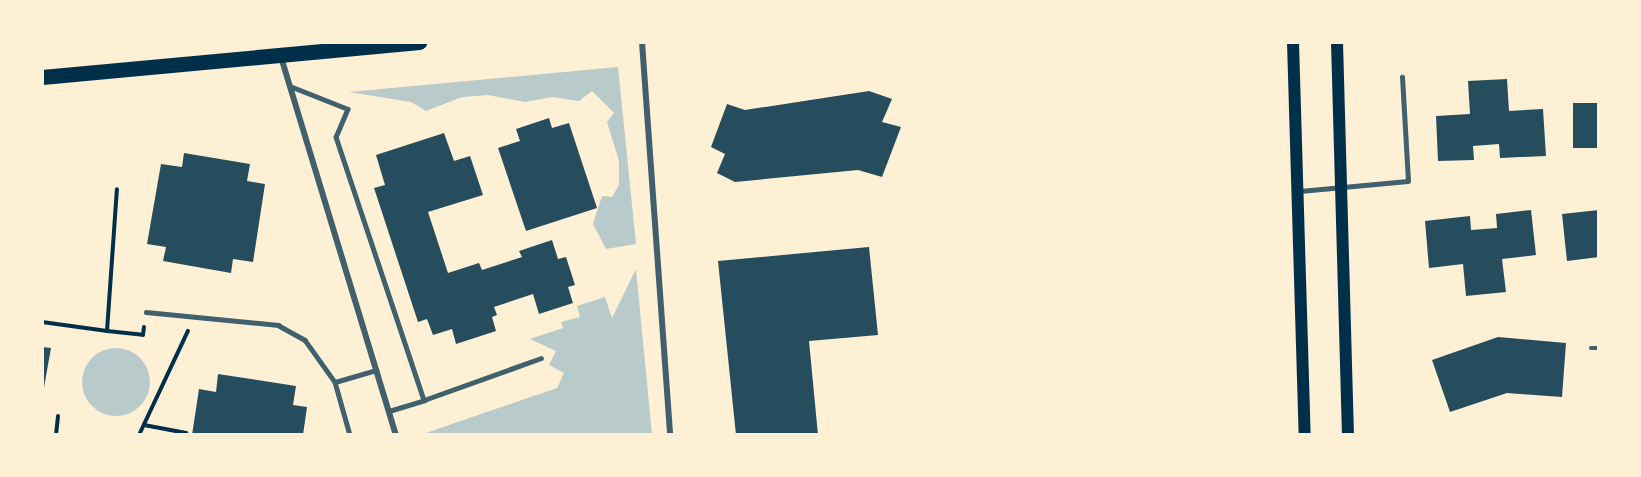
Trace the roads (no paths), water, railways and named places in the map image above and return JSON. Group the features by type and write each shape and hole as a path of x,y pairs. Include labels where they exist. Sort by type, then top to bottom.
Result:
{"main road":[{"path":"42,77 419,42"},
{"path":"1293,42 1305,435"},
{"path":"1337,42 1348,435"}],"street":[{"path":"642,42 670,435"},
{"path":"281,55 396,435"}],"lane":[{"path":"1297,192 1408,181 1402,77"},
{"path":"290,86 348,109 336,137 424,400"},
{"path":"146,312 278,325 305,340 335,382 350,435"},
{"path":"1591,348 1599,348"},
{"path":"388,411 541,358"},
{"path":"335,382 376,370"}]}
